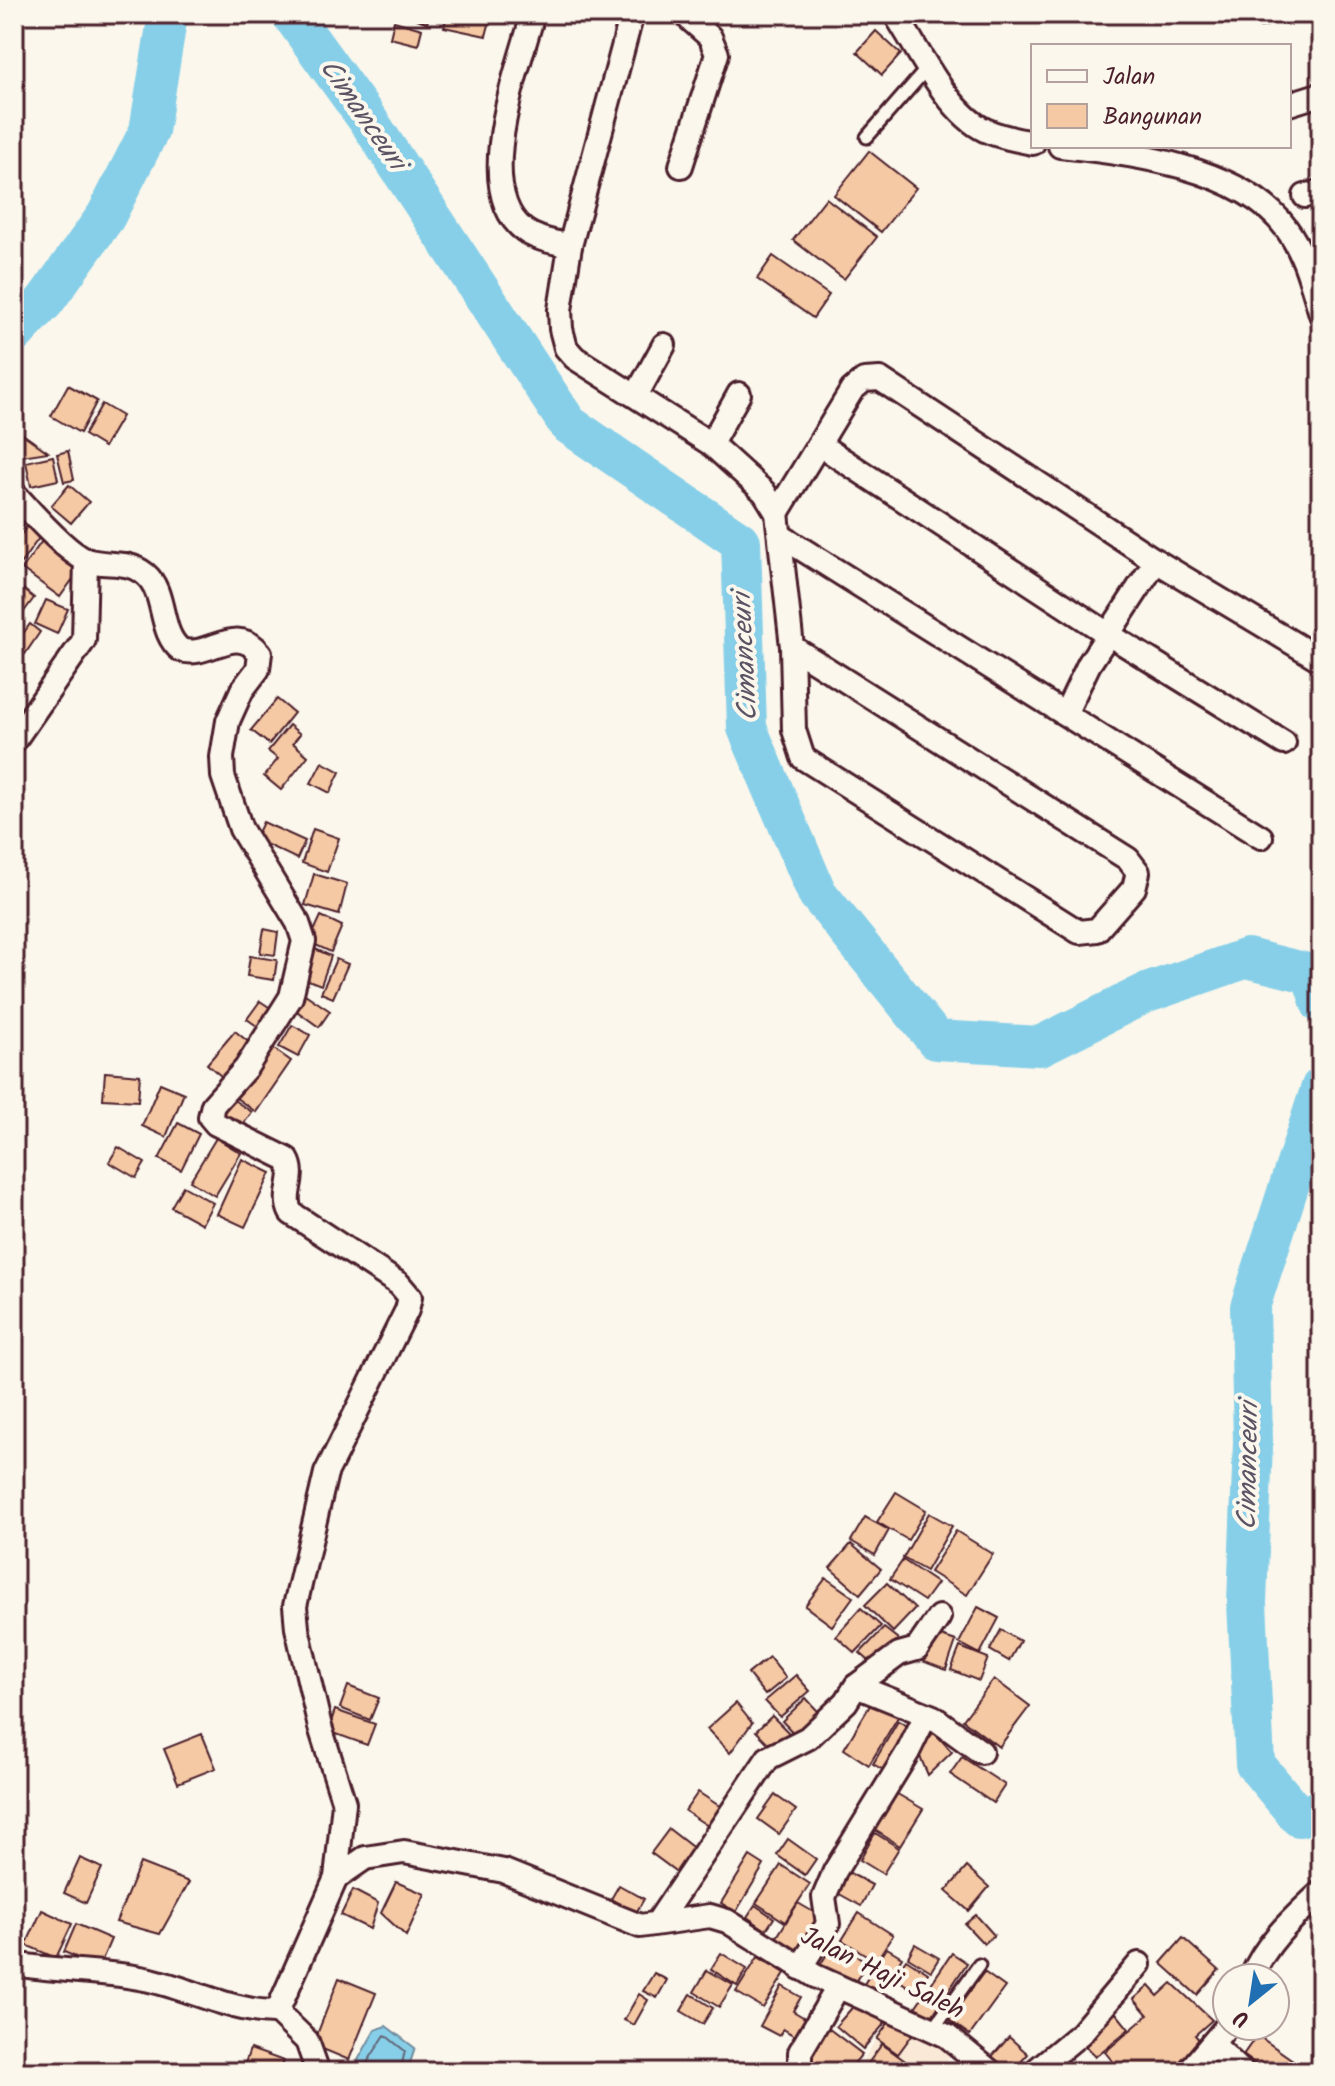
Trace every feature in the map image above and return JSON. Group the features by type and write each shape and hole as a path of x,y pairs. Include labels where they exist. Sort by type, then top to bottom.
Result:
{"street":[{"path":"533,14 497,154 503,188 516,222 534,236 570,246"},
{"path":"632,14 570,246 560,310 566,348 591,370 637,394 711,444 764,492 777,513 792,647 794,730 799,752 807,761 1079,932 1097,930 1134,888 1138,872 1128,859 792,647"},
{"path":"681,166 717,54 710,37 684,14"},
{"path":"895,14 948,98 982,129 1031,142"},
{"path":"1291,103 1321,94"},
{"path":"1074,148 1168,162 1232,185 1287,229 1306,266 1321,314"},
{"path":"637,394 664,345"},
{"path":"777,513 858,383 880,379 1156,561 1321,660"},
{"path":"711,444 739,394"},
{"path":"820,445 1108,634 1284,743"},
{"path":"14,493 86,560 121,563 148,577 173,642 181,650 198,650 229,639 249,643 260,653 258,669 242,690 228,721 222,757 223,776 241,829 298,923 304,941 291,997 246,1068 213,1105 210,1117 216,1124 287,1159 292,1169 286,1200 291,1213 399,1284 410,1297 407,1310 326,1473 295,1606 320,1727 344,1803 336,1878 277,2012"},
{"path":"781,536 1261,837"},
{"path":"14,741 84,640 86,560"},
{"path":"1066,712 1108,634 1156,561"},
{"path":"657,1923 768,1758 821,1727 856,1686 899,1654 917,1649 939,1617"},
{"path":"856,1686 926,1715 981,1752"},
{"path":"800,1968 828,1924 824,1897 835,1871 908,1752 926,1715"},
{"name":"Jalan Haji Saleh","path":"336,1878 365,1858 404,1852 504,1871 571,1896 628,1923 651,1926 710,1916 727,1921 800,1968 960,2044 991,2072"},
{"path":"1260,1962 1273,1939 1321,1892"},
{"path":"14,1964 112,1972 155,1981 244,2009 277,2012 307,2041 318,2072"},
{"path":"1034,2072 1081,2033 1139,1964"},
{"path":"800,2072 800,2052 838,1987"},
{"path":"1188,2072 1216,2042"},
{"path":"1214,2045 1242,2072"}],"lane":[{"path":"867,137 929,65"},
{"path":"933,2029 979,1965"}],"shaded area":[{"path":"891,2015 956,2050 935,2072 856,2072"}],"water":[{"path":"386,2026 415,2048 407,2072 356,2072 353,2069 375,2030"}],"building":[{"path":"405,14 430,14 427,23"},
{"path":"447,14 491,17 486,36 444,27"},
{"path":"394,21 422,29 418,45 390,38"},
{"path":"876,31 901,54 882,75 857,52"},
{"path":"869,151 916,188 881,232 834,195"},
{"path":"826,198 877,237 844,279 793,240"},
{"path":"773,256 829,295 813,318 757,279"},
{"path":"68,385 97,401 80,433 51,416"},
{"path":"102,404 122,416 104,447 84,435"},
{"path":"17,430 48,452 22,456 14,451"},
{"path":"68,451 74,480 64,482 57,454"},
{"path":"53,456 58,480 31,486 26,462"},
{"path":"69,485 89,502 71,523 51,506"},
{"path":"14,509 27,519 14,536"},
{"path":"28,525 41,535 21,563 14,558 14,544"},
{"path":"42,541 80,569 60,597 22,569"},
{"path":"18,585 34,598 17,621 14,590"},
{"path":"46,600 68,609 57,634 35,624"},
{"path":"30,624 40,632 25,654 14,646"},
{"path":"277,699 294,713 269,744 251,730"},
{"path":"289,725 300,734 293,743 308,756 281,790 264,776 278,759 268,751"},
{"path":"322,762 340,772 330,793 311,783"},
{"path":"263,822 305,841 297,859 255,839"},
{"path":"313,829 339,838 327,872 302,863"},
{"path":"314,874 347,884 339,915 305,905"},
{"path":"321,916 342,926 331,952 309,942"},
{"path":"264,929 278,932 275,955 260,953"},
{"path":"315,949 331,956 321,985 303,978"},
{"path":"250,956 277,960 274,980 247,976"},
{"path":"336,959 348,964 333,998 321,993"},
{"path":"305,994 330,1011 319,1027 294,1009"},
{"path":"260,1001 278,1013 264,1031 247,1019"},
{"path":"292,1025 310,1035 298,1057 279,1047"},
{"path":"235,1031 257,1049 229,1083 207,1064"},
{"path":"267,1044 291,1061 256,1112 232,1095"},
{"path":"105,1072 140,1075 138,1101 103,1099"},
{"path":"160,1083 184,1093 166,1137 142,1126"},
{"path":"232,1099 252,1112 239,1130 221,1117"},
{"path":"178,1123 199,1134 181,1170 159,1159"},
{"path":"216,1138 241,1153 215,1196 190,1181"},
{"path":"118,1147 145,1163 136,1178 109,1162"},
{"path":"242,1159 271,1173 245,1227 217,1214"},
{"path":"183,1186 213,1203 202,1224 171,1207"},
{"path":"896,1492 926,1510 908,1540 877,1522"},
{"path":"929,1513 952,1526 926,1571 903,1558"},
{"path":"865,1517 889,1530 875,1555 851,1541"},
{"path":"956,1531 993,1554 967,1595 930,1572"},
{"path":"851,1544 881,1569 860,1594 830,1568"},
{"path":"903,1560 937,1583 924,1601 890,1579"},
{"path":"826,1578 853,1597 832,1626 805,1606"},
{"path":"887,1583 915,1609 893,1632 865,1605"},
{"path":"978,1607 999,1618 980,1654 959,1643"},
{"path":"861,1608 881,1626 855,1653 836,1636"},
{"path":"884,1628 898,1639 875,1666 860,1653"},
{"path":"1001,1630 1020,1641 1009,1661 990,1650"},
{"path":"932,1633 956,1641 946,1670 922,1661"},
{"path":"960,1647 988,1658 979,1681 951,1670"},
{"path":"769,1657 786,1678 765,1695 748,1674"},
{"path":"796,1675 810,1691 780,1717 765,1701"},
{"path":"994,1679 1030,1706 999,1747 963,1720"},
{"path":"348,1686 379,1698 370,1720 340,1708"},
{"path":"806,1698 824,1718 800,1740 782,1721"},
{"path":"872,1702 898,1717 869,1765 844,1749"},
{"path":"736,1703 752,1723 730,1753 707,1729"},
{"path":"335,1710 375,1724 367,1745 328,1731"},
{"path":"772,1716 790,1734 774,1749 756,1731"},
{"path":"898,1721 912,1728 887,1772 873,1764"},
{"path":"934,1732 952,1752 928,1775 918,1752"},
{"path":"202,1734 216,1768 178,1783 164,1749"},
{"path":"962,1757 1005,1785 993,1803 950,1774"},
{"path":"698,1792 727,1811 714,1830 685,1811"},
{"path":"894,1792 923,1809 900,1846 873,1829"},
{"path":"775,1795 796,1810 779,1834 758,1819"},
{"path":"669,1829 696,1850 678,1873 651,1853"},
{"path":"875,1833 899,1848 883,1874 860,1860"},
{"path":"788,1839 816,1859 805,1875 777,1855"},
{"path":"750,1856 764,1865 736,1912 721,1903"},
{"path":"80,1858 102,1868 86,1903 64,1893"},
{"path":"140,1863 189,1882 160,1934 116,1922"},
{"path":"781,1865 810,1884 785,1922 756,1903"},
{"path":"967,1867 989,1887 969,1911 946,1891"},
{"path":"846,1871 872,1885 861,1906 834,1891"},
{"path":"396,1882 425,1894 406,1936 381,1913"},
{"path":"619,1885 644,1899 636,1913 611,1899"},
{"path":"353,1890 378,1903 370,1929 341,1915"},
{"path":"798,1903 822,1917 799,1955 775,1940"},
{"path":"755,1905 774,1918 766,1930 747,1917"},
{"path":"42,1910 72,1924 56,1958 26,1945"},
{"path":"859,1913 893,1935 876,1961 842,1940"},
{"path":"976,1915 994,1935 984,1944 965,1924"},
{"path":"76,1924 111,1939 99,1967 64,1952"},
{"path":"1183,1938 1211,1963 1211,1979 1197,1995 1161,1963"},
{"path":"835,1942 867,1962 851,1989 818,1968"},
{"path":"915,1944 939,1958 931,1971 908,1957"},
{"path":"887,1948 902,1957 879,1993 864,1984"},
{"path":"721,1953 747,1969 737,1986 711,1969"},
{"path":"952,1953 967,1963 930,2019 914,2009"},
{"path":"758,1957 785,1973 763,2008 736,1992"},
{"path":"906,1959 928,1973 916,1992 894,1977"},
{"path":"707,1970 733,1985 719,2007 694,1992"},
{"path":"984,1972 1005,1987 970,2035 949,2020"},
{"path":"654,1973 667,1980 657,1998 643,1991"},
{"path":"339,1978 376,1993 349,2060 313,2045"},
{"path":"1172,1983 1211,2019 1195,2035 1207,2049 1180,2072 1121,2072 1105,2052 1148,2015 1134,1999 1149,1986 1158,1996"},
{"path":"782,1986 801,1997 793,2011 813,2023 803,2041 783,2029 779,2036 760,2026"},
{"path":"639,1994 648,2000 634,2025 624,2020"},
{"path":"691,1994 713,2008 703,2024 681,2011"},
{"path":"858,2001 885,2023 863,2049 836,2026"},
{"path":"1116,2013 1129,2029 1095,2057 1082,2042"},
{"path":"891,2019 912,2035 898,2054 877,2039"},
{"path":"828,2028 862,2054 847,2072 818,2072 802,2060"},
{"path":"1009,2037 1028,2054 1012,2072 1000,2072 988,2061"},
{"path":"1252,2042 1267,2042 1297,2063 1291,2072 1267,2072 1243,2055"},
{"path":"882,2044 908,2063 901,2072 862,2072"},
{"path":"250,2049 284,2061 280,2072 242,2072"}],"waterway":[{"name":"Cimanceuri","path":"14,334 45,301 106,216 149,131 168,14"},
{"name":"Cimanceuri","path":"291,14 370,123 568,424 741,542 747,728 817,893 936,1040 1040,1046 1144,994 1247,958 1311,974 1321,1004"},
{"name":"Cimanceuri","path":"1321,1087 1250,1307 1253,1442 1247,1603 1255,1764 1299,1817 1321,1809"}]}
